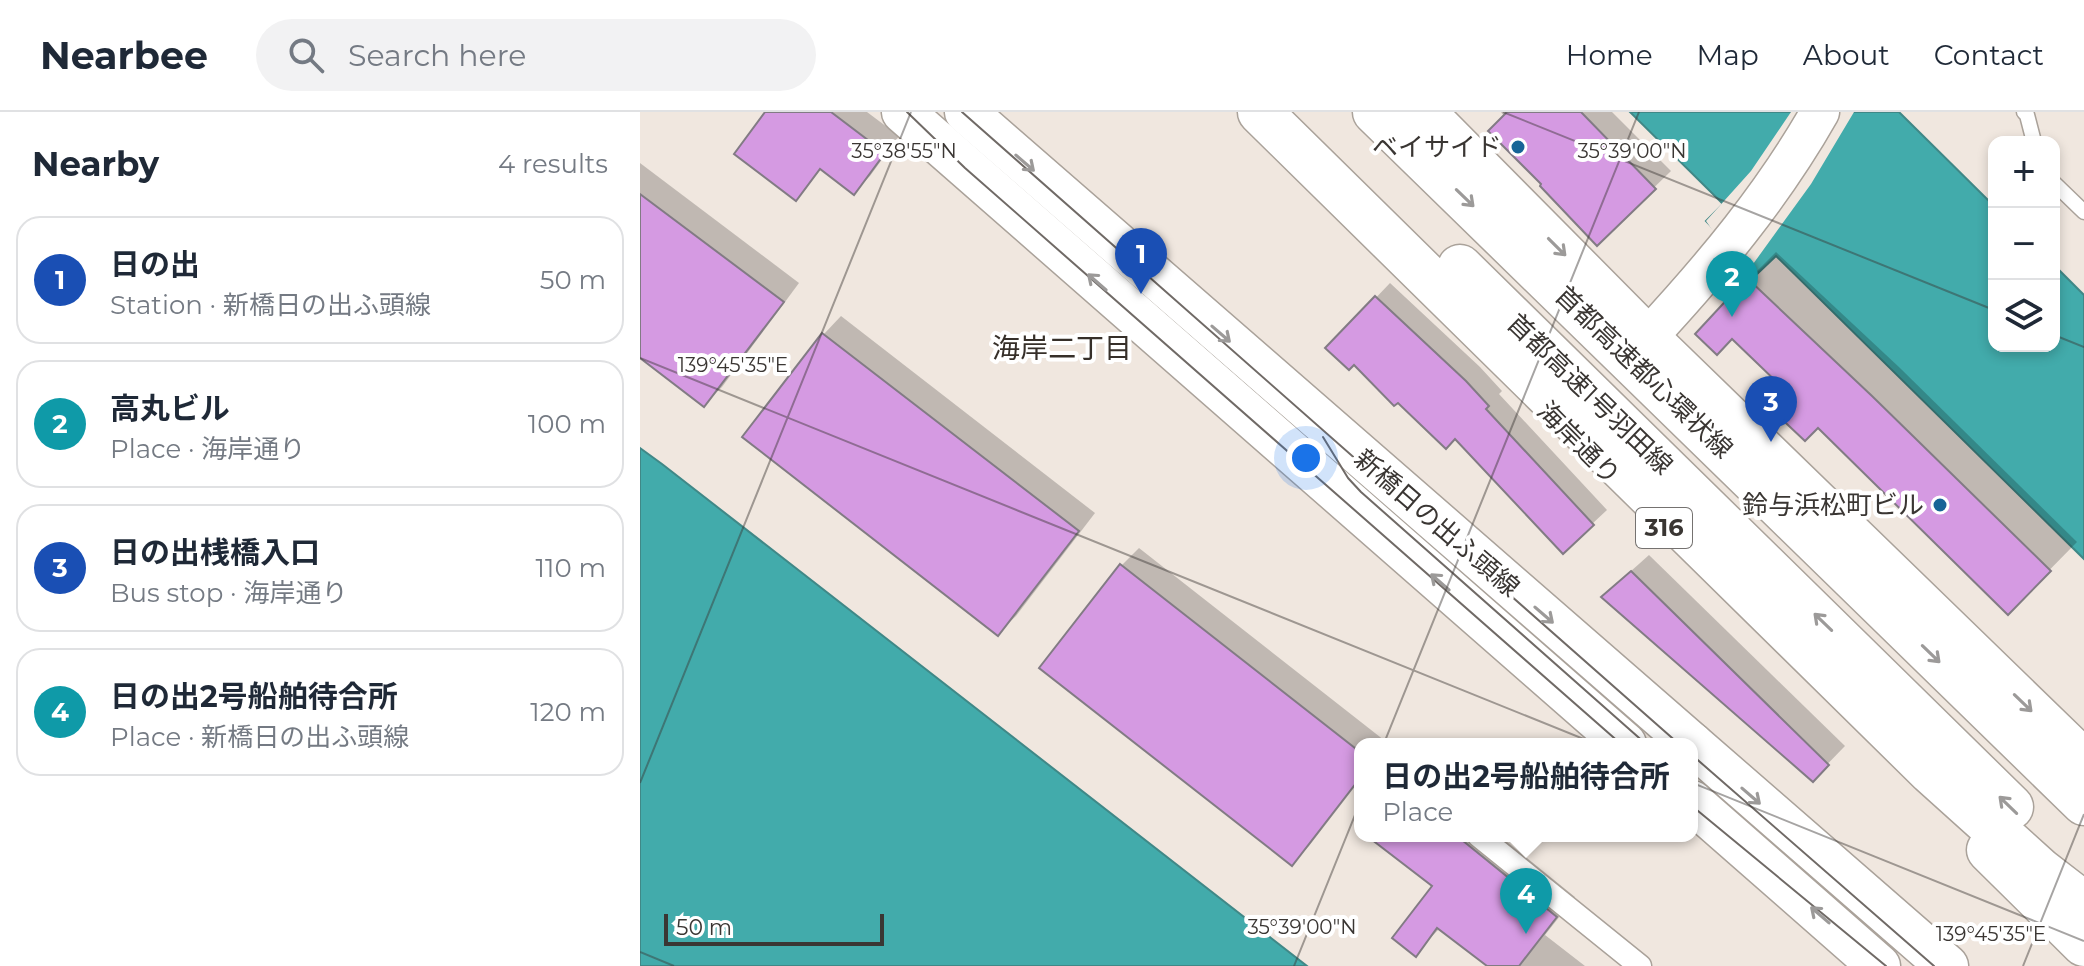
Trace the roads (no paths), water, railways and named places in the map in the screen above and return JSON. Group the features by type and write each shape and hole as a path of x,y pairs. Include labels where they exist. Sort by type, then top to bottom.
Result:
{"main road":[{"name":"新橋日の出ふ頭線","path":"903,112 1618,738"},
{"name":"新橋日の出ふ頭線","path":"966,112 1685,738"},
{"name":"海岸通り","path":"1245,112 2084,944"},
{"path":"1260,112 1519,367"},
{"path":"1290,112 1519,367"},
{"name":"首都高速1号羽田線","path":"1300,112 2084,879"},
{"path":"1397,120 1647,338 2084,762"},
{"name":"首都高速都心環状線","path":"1397,120 2084,803"},
{"name":"首都高速1号羽田線","path":"1519,367 1931,772 2041,871 2084,904"},
{"name":"新橋日の出ふ頭線","path":"1698,749 1947,966"},
{"path":"1698,807 1879,966"}],"street":[{"path":"1647,338 1725,248 1783,173 1820,112"},
{"path":"1486,842 1640,966"}],"lane":[{"path":"2024,112 2032,136"},
{"path":"2060,189 2084,212"}],"water":[{"path":"1630,112 1899,112 1988,200 1988,352 2060,352 2060,271 2084,295 2084,559 1776,256 1757,274 1706,221 1723,204"},
{"path":"640,448 662,464 1307,966 640,966"}],"tram line":[{"path":"907,112 965,168 1614,738"},
{"path":"962,112 1672,738"},
{"path":"1323,437 1348,478 1361,492 1639,738"},
{"path":"1698,760 1934,966"},
{"path":"1698,811 1886,966"}],"place":[{"name":"ベイサイド","path":"1518,147"},
{"name":"日の出","path":"1141,294"},
{"name":"高丸ビル","path":"1732,317"},
{"name":"日の出桟橋入口","path":"1771,442"},
{"name":"鈴与浜松町ビル","path":"1940,505"},
{"name":"日の出2号船舶待合所","path":"1526,934"}],"district":[{"name":"海岸二丁目","path":"1062,348"}]}
